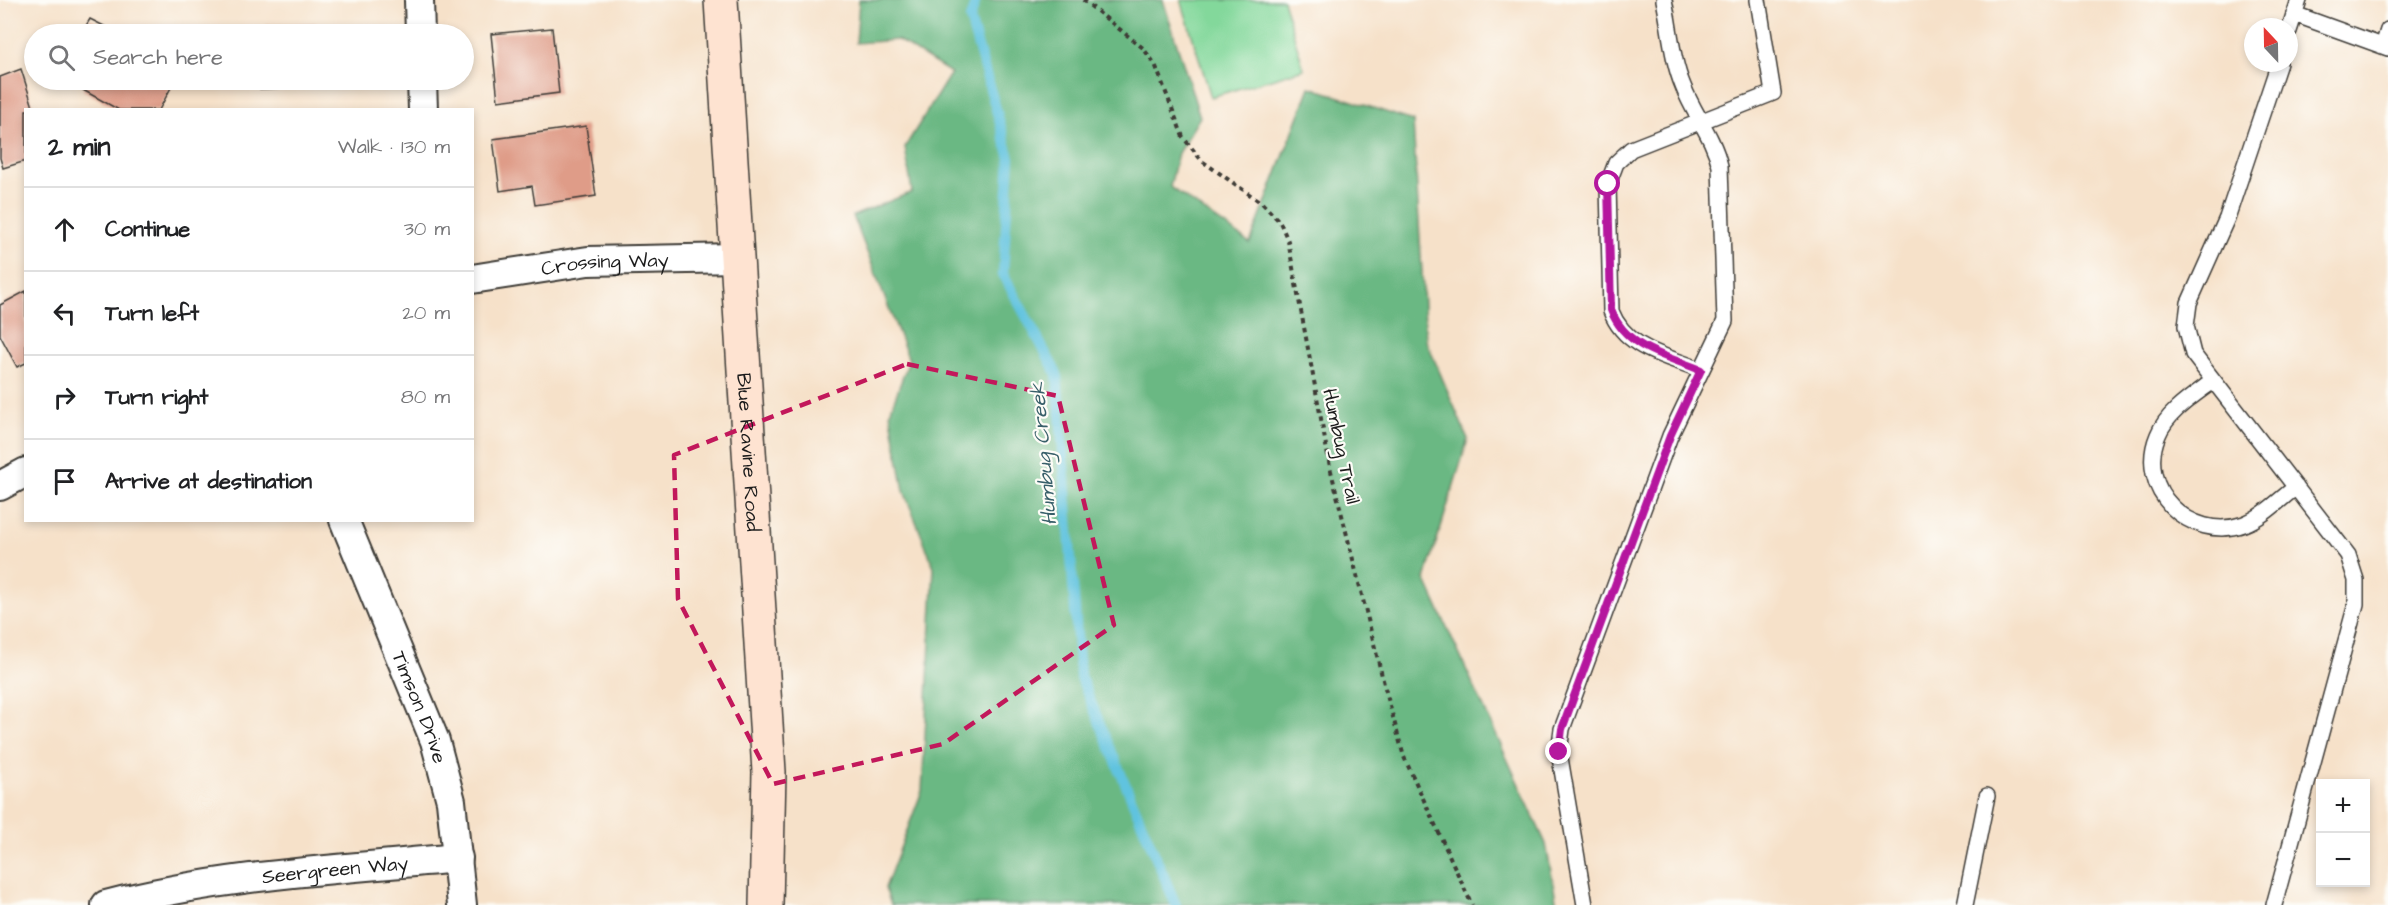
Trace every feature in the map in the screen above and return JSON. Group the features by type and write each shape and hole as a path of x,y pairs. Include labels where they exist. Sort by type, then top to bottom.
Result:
{"main road":[{"name":"Blue Ravine Road","path":"722,0 769,772 766,905"}],"street":[{"path":"419,0 420,24"},
{"path":"422,90 423,108"},
{"name":"Crossing Way","path":"474,279 588,261 737,258"},
{"path":"0,486 24,473"},
{"name":"Timson Drive","path":"345,522 428,721 451,801 462,905"},
{"name":"Seergreen Way","path":"106,905 150,893 211,883 458,858"}],"lane":[{"path":"1585,905 1559,752 1562,729 1670,436 1725,321 1720,166 1715,145 1682,84 1664,0"},
{"path":"1701,370 1631,340 1616,324 1611,310 1608,184 1616,164 1631,149 1773,93 1758,0"},
{"path":"2297,7 2385,47 2388,30"},
{"path":"2274,905 2356,604 2356,580 2348,555 2193,354 2186,326 2189,303 2227,218 2276,72"},
{"path":"2213,381 2171,415 2158,435 2152,458 2154,479 2164,498 2180,515 2199,525 2221,528 2243,525 2256,518 2296,487"},
{"path":"1965,905 1987,796"}],"path":[{"name":"Humbug Trail","path":"1083,0 1128,34 1155,64 1183,137 1202,161 1262,203 1280,222 1288,241 1330,467 1404,757 1472,905"}],"highlighted area":[{"path":"907,364 1058,396 1114,625 943,744 773,784 678,599 674,455"}],"green space":[{"path":"859,0 1163,0 1200,117 1178,153 1170,187 1250,243 1310,87 1413,121 1426,340 1468,439 1425,579 1546,844 1557,905 891,905 885,888 922,791 934,567 904,491 890,412 909,360 853,216 912,192 905,147 951,73 898,40 856,43"},
{"path":"1181,0 1283,0 1304,69 1211,97"}],"building":[{"path":"90,19 100,24 87,24"},
{"path":"552,28 559,93 498,101 491,34"},
{"path":"21,69 24,90 28,90 33,108 24,108 24,162 3,168 0,158 0,77"},
{"path":"83,90 170,90 160,108 115,108"},
{"path":"586,126 596,196 535,205 532,186 500,191 493,139"},
{"path":"24,292 24,364 17,367 0,335 0,305"}],"waterway":[{"name":"Humbug Creek","path":"976,0 970,19 1010,158 1003,274 1057,374 1080,676 1176,905"}],"route":[{"path":"1559,752 1562,729 1670,436 1701,370 1631,340 1616,324 1611,310 1608,184"}]}
